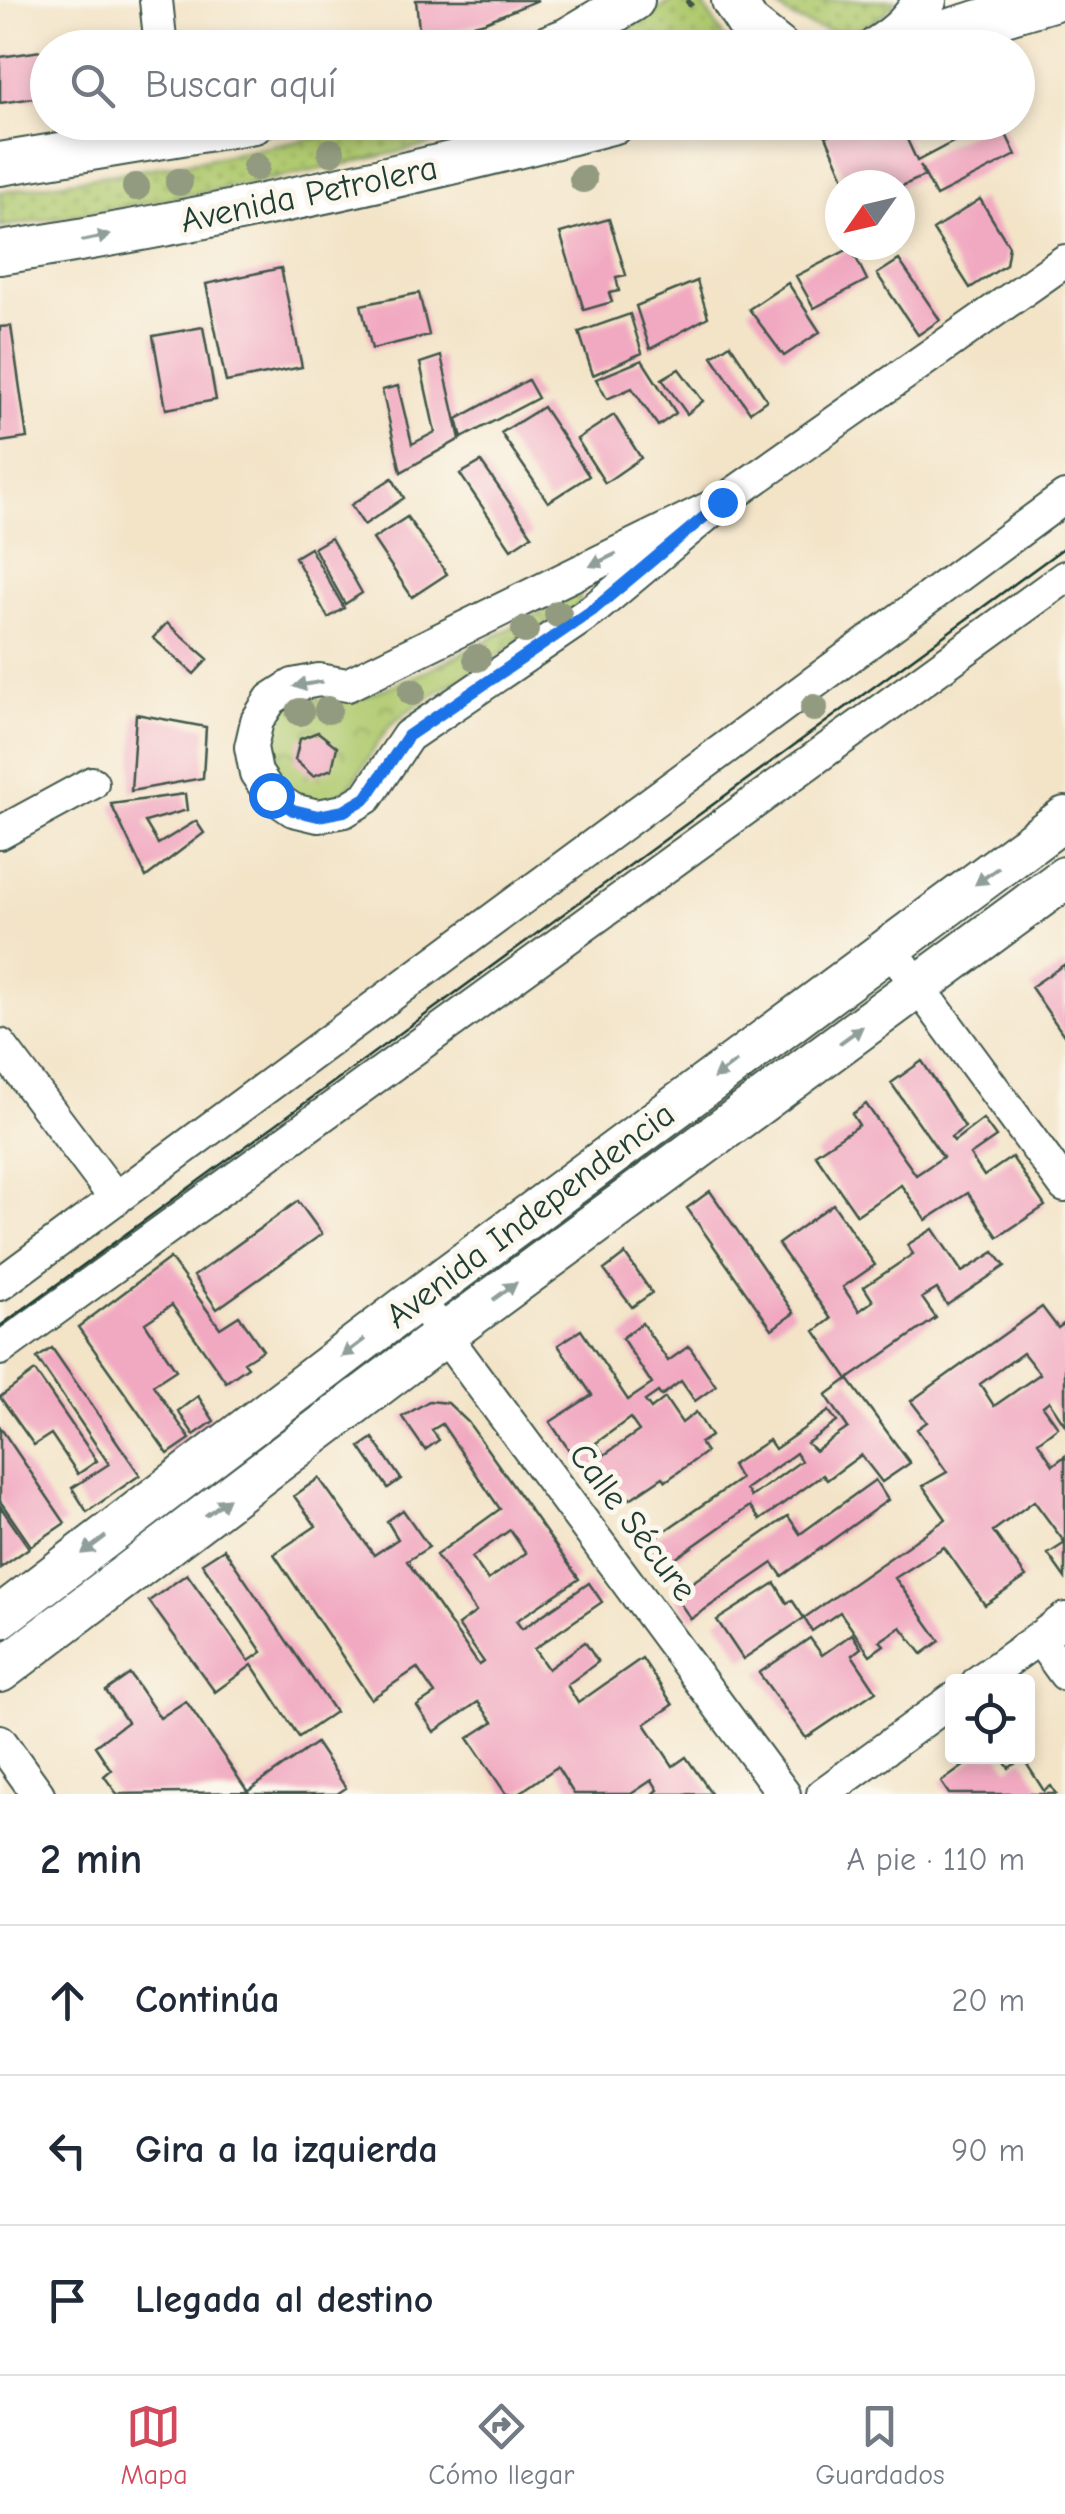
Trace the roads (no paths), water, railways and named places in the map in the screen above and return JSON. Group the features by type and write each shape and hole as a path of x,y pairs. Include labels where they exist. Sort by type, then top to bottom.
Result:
{"main road":[{"path":"583,30 633,0"},
{"path":"734,0 756,30"},
{"path":"903,30 925,0"},
{"path":"950,30 1052,0"},
{"path":"0,164 119,140"},
{"name":"Avenida Petrolera","path":"0,253 90,239 431,169 545,140"},
{"name":"Avenida Independencia","path":"0,1617 417,1299 1065,818"},
{"name":"Avenida Independencia","path":"0,1671 444,1336 1065,878"}],"street":[{"path":"156,0 158,30"},
{"path":"722,502 348,684 319,680 293,685 271,699 256,721 252,747 256,773 271,795 293,810 318,816 344,811 366,798 408,736 593,610 722,502 1065,261"},
{"path":"0,1284 1065,497"},
{"path":"0,1349 1065,577"},
{"path":"0,833 92,784"},
{"path":"890,948 1065,1186"},
{"path":"0,1045 116,1199"},
{"name":"Calle Sécure","path":"417,1299 784,1794"},
{"path":"989,1674 1052,1628 1065,1674"},
{"path":"823,1794 945,1705"},
{"path":"0,1742 38,1794"}],"tram line":[{"path":"0,1326 1065,547"}]}
